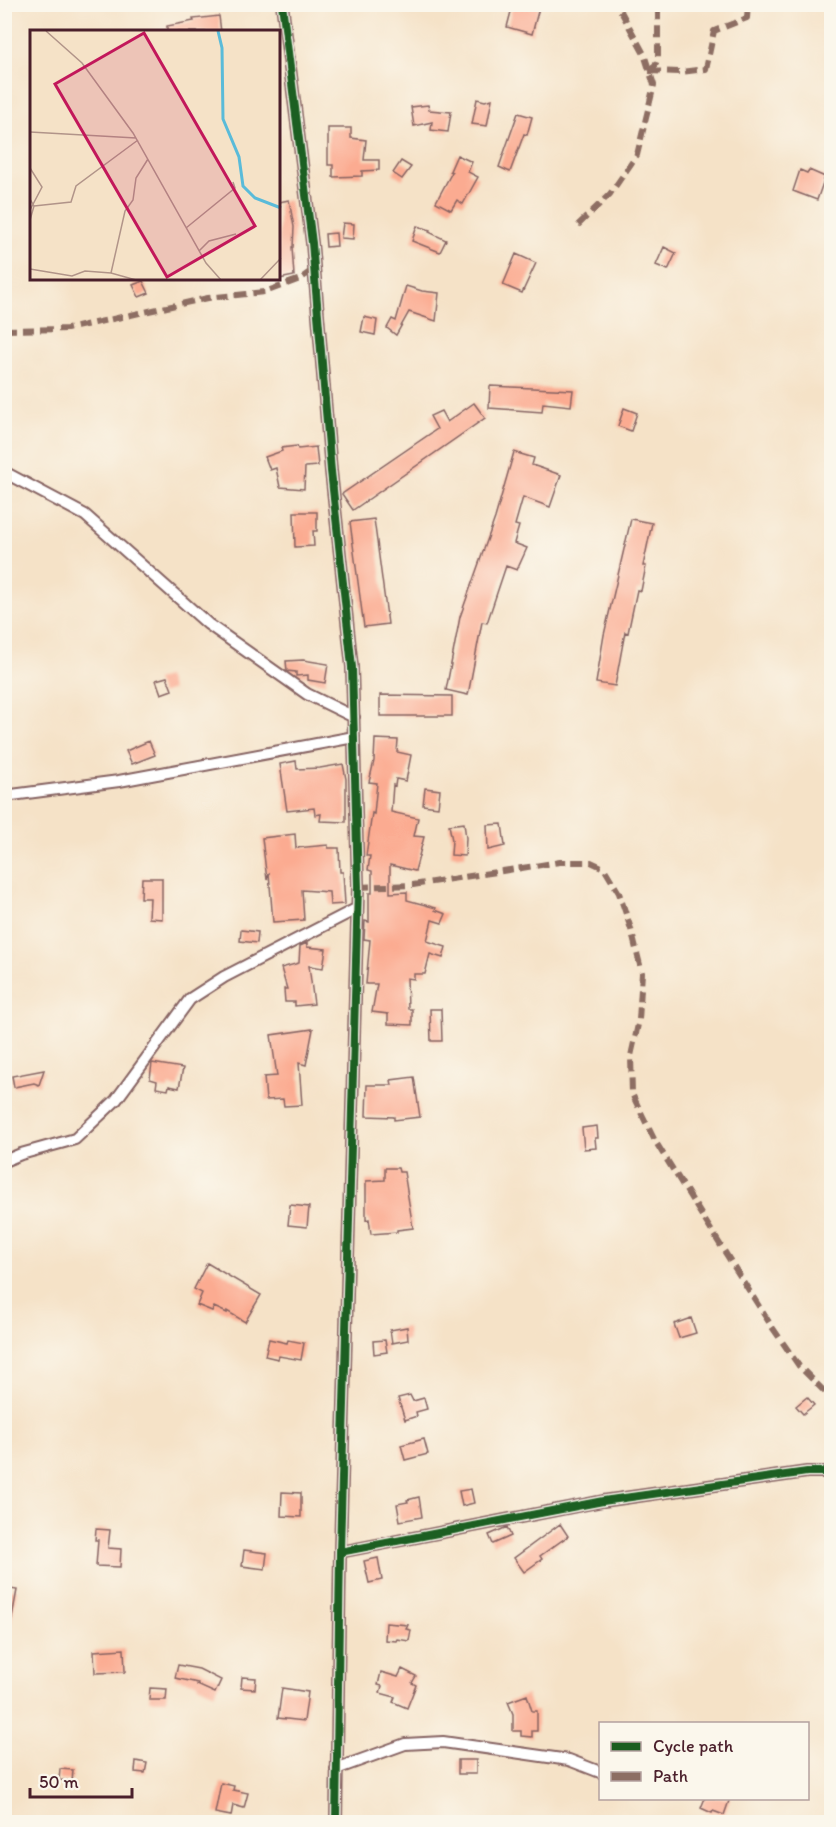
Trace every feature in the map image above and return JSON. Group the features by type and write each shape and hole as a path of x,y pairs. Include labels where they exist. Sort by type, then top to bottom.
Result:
{"street":[{"path":"282,4 312,243 331,471 352,668 354,717 358,887 340,1552 336,1822"},
{"path":"4,472 85,515 207,624 307,694 354,717"},
{"path":"4,796 119,781 354,737"},
{"path":"4,1161 75,1139 116,1100 190,999 224,977 356,909"},
{"path":"340,1552 603,1501 807,1472 831,1472"},
{"path":"336,1769 405,1744 443,1742 569,1760 599,1772"}],"building":[{"path":"513,4 540,4 532,34 507,27"},
{"path":"219,16 221,30 167,30 167,26 194,21 193,19"},
{"path":"477,99 485,101 492,99 487,126 472,124"},
{"path":"428,105 429,110 451,112 448,132 431,130 432,122 414,126 411,107"},
{"path":"518,113 532,117 527,135 524,134 510,172 499,167"},
{"path":"328,128 351,128 351,138 366,140 364,160 379,160 379,170 362,171 362,176 333,177 333,165 328,165"},
{"path":"457,155 472,162 468,172 478,177 463,204 457,200 451,210 436,202 452,172 450,171"},
{"path":"401,161 411,167 402,179 393,173"},
{"path":"800,170 807,173 809,170 825,177 817,200 793,191"},
{"path":"289,200 294,227 292,247 294,276 280,279 280,202"},
{"path":"343,223 354,224 353,239 341,238"},
{"path":"417,226 430,230 429,232 446,240 440,252 412,241"},
{"path":"336,233 337,246 326,247 325,234"},
{"path":"664,247 676,253 668,270 656,265"},
{"path":"516,254 536,263 522,293 503,285"},
{"path":"143,281 149,293 139,297 133,285"},
{"path":"406,286 439,293 436,321 409,312 396,335 387,328 392,319 396,321"},
{"path":"364,317 377,320 375,335 361,332"},
{"path":"490,386 573,390 571,406 543,403 542,412 489,408"},
{"path":"474,403 485,418 353,510 342,494 437,429 430,416 441,411 447,422"},
{"path":"624,408 637,413 631,431 618,426"},
{"path":"297,446 298,449 316,447 318,466 305,467 304,489 280,487 276,468 270,470 265,457 282,451 281,448"},
{"path":"514,452 534,458 532,465 561,475 550,507 523,497 515,525 519,526 514,543 527,548 517,570 506,566 487,623 482,622 468,695 446,690 460,617 495,518"},
{"path":"294,512 317,512 317,531 313,531 314,546 295,547"},
{"path":"374,519 388,624 364,627 350,522"},
{"path":"631,519 652,523 643,566 646,566 641,591 637,590 628,633 625,632 615,686 596,683 604,635"},
{"path":"303,660 328,664 325,683 308,680 308,675 296,676 296,672 287,671 286,661"},
{"path":"167,677 172,690 161,694 156,680"},
{"path":"380,695 452,696 452,716 380,716"},
{"path":"375,739 398,740 397,752 411,755 406,781 396,779 395,786 393,785 391,812 418,818 414,836 424,837 415,871 390,865 390,893 407,892 407,900 436,908 435,910 446,914 442,923 432,920 427,941 446,947 443,958 430,954 425,974 414,974 414,979 407,978 408,1009 412,1009 412,1025 388,1024 388,1014 372,1012 377,984 366,984 370,940 364,939 365,921 369,922 372,871 368,870 370,856 366,856 377,783 369,782 374,761"},
{"path":"149,741 155,755 132,764 126,751"},
{"path":"296,761 297,769 343,764 346,779 346,822 320,821 321,814 315,815 314,808 287,811 280,764"},
{"path":"425,788 440,790 438,807 423,805"},
{"path":"464,823 465,856 451,855 452,840 449,825"},
{"path":"502,824 505,846 488,850 487,825"},
{"path":"295,834 296,848 328,845 328,848 339,848 345,904 330,905 329,892 302,890 304,920 273,922 269,873 267,880 262,838"},
{"path":"142,878 162,878 162,919 149,918 150,898 141,898"},
{"path":"241,930 258,932 257,943 240,941"},
{"path":"307,943 307,947 326,949 323,968 309,966 314,1004 295,1006 295,1002 285,1002 284,989 287,989 281,968 299,963 300,946"},
{"path":"430,1009 441,1009 442,1041 431,1041"},
{"path":"313,1029 306,1065 299,1063 302,1105 284,1106 283,1099 266,1100 264,1077 277,1076 271,1035"},
{"path":"152,1063 183,1068 179,1088 169,1086 168,1090 156,1088 157,1081 150,1079"},
{"path":"44,1070 39,1085 34,1083 14,1087 12,1076"},
{"path":"414,1077 420,1117 394,1120 394,1117 366,1116 367,1085 392,1085 391,1080"},
{"path":"597,1126 596,1148 584,1149 582,1128"},
{"path":"385,1168 398,1168 399,1172 404,1172 413,1228 371,1234 369,1219 366,1220 366,1181 385,1180"},
{"path":"290,1205 309,1207 307,1227 288,1225"},
{"path":"207,1263 261,1295 245,1322 227,1311 227,1313 214,1307 212,1311 197,1305 202,1293 194,1289"},
{"path":"691,1318 696,1333 679,1338 674,1324"},
{"path":"407,1327 408,1340 392,1343 390,1330"},
{"path":"269,1339 287,1343 288,1340 304,1343 301,1360 265,1356"},
{"path":"385,1340 387,1352 374,1354 373,1341"},
{"path":"410,1395 413,1401 424,1398 427,1409 416,1412 417,1416 405,1420 398,1398"},
{"path":"807,1397 814,1405 803,1414 796,1406"},
{"path":"424,1439 428,1454 405,1460 401,1445"},
{"path":"471,1489 474,1503 462,1506 459,1491"},
{"path":"282,1492 301,1493 301,1517 281,1516"},
{"path":"419,1497 422,1517 400,1521 397,1504"},
{"path":"560,1524 568,1536 540,1556 542,1559 524,1572 514,1558"},
{"path":"507,1527 511,1536 493,1544 489,1535"},
{"path":"96,1529 110,1530 108,1548 121,1549 120,1567 96,1566 98,1540 95,1540"},
{"path":"244,1550 267,1553 265,1569 242,1566"},
{"path":"378,1558 382,1580 369,1583 364,1561"},
{"path":"4,1588 17,1590 10,1628 4,1628"},
{"path":"386,1623 408,1625 406,1629 411,1630 409,1641 385,1640"},
{"path":"124,1649 125,1672 95,1673 94,1651"},
{"path":"178,1665 199,1669 221,1680 215,1693 197,1685 198,1683 175,1678"},
{"path":"402,1669 416,1676 412,1683 416,1685 407,1708 393,1702 395,1697 380,1693 382,1686 378,1685 381,1672 398,1677"},
{"path":"242,1677 256,1678 255,1689 241,1688"},
{"path":"150,1688 167,1689 166,1700 149,1700"},
{"path":"282,1688 308,1692 304,1721 278,1718"},
{"path":"527,1695 532,1711 537,1711 537,1731 532,1731 532,1737 521,1736 521,1731 513,1731 513,1714 508,1702"},
{"path":"458,1760 476,1760 476,1774 458,1774"},
{"path":"136,1761 147,1763 145,1773 135,1772"},
{"path":"60,1769 73,1770 72,1781 59,1780"},
{"path":"221,1783 234,1786 233,1790 248,1793 244,1808 233,1805 231,1816 215,1813"},
{"path":"704,1800 729,1800 724,1815 701,1808"}],"marked path":[{"path":"578,225 610,194 637,155 654,85 644,54 617,4"},
{"path":"649,71 655,66 658,57 658,4"},
{"path":"649,71 680,72 706,69 714,31 747,18 748,4"},
{"path":"4,330 67,329 208,298 265,292 300,279 314,269"},
{"path":"358,887 413,885 560,862 591,862 604,868 619,893 642,973 639,1020 631,1056 632,1094 655,1141 772,1327 799,1366 832,1399"}],"cycle path":[{"path":"282,4 312,243 331,471 352,667 358,887 340,1552 336,1822"},
{"path":"340,1552 603,1501 807,1472 832,1472"}]}
